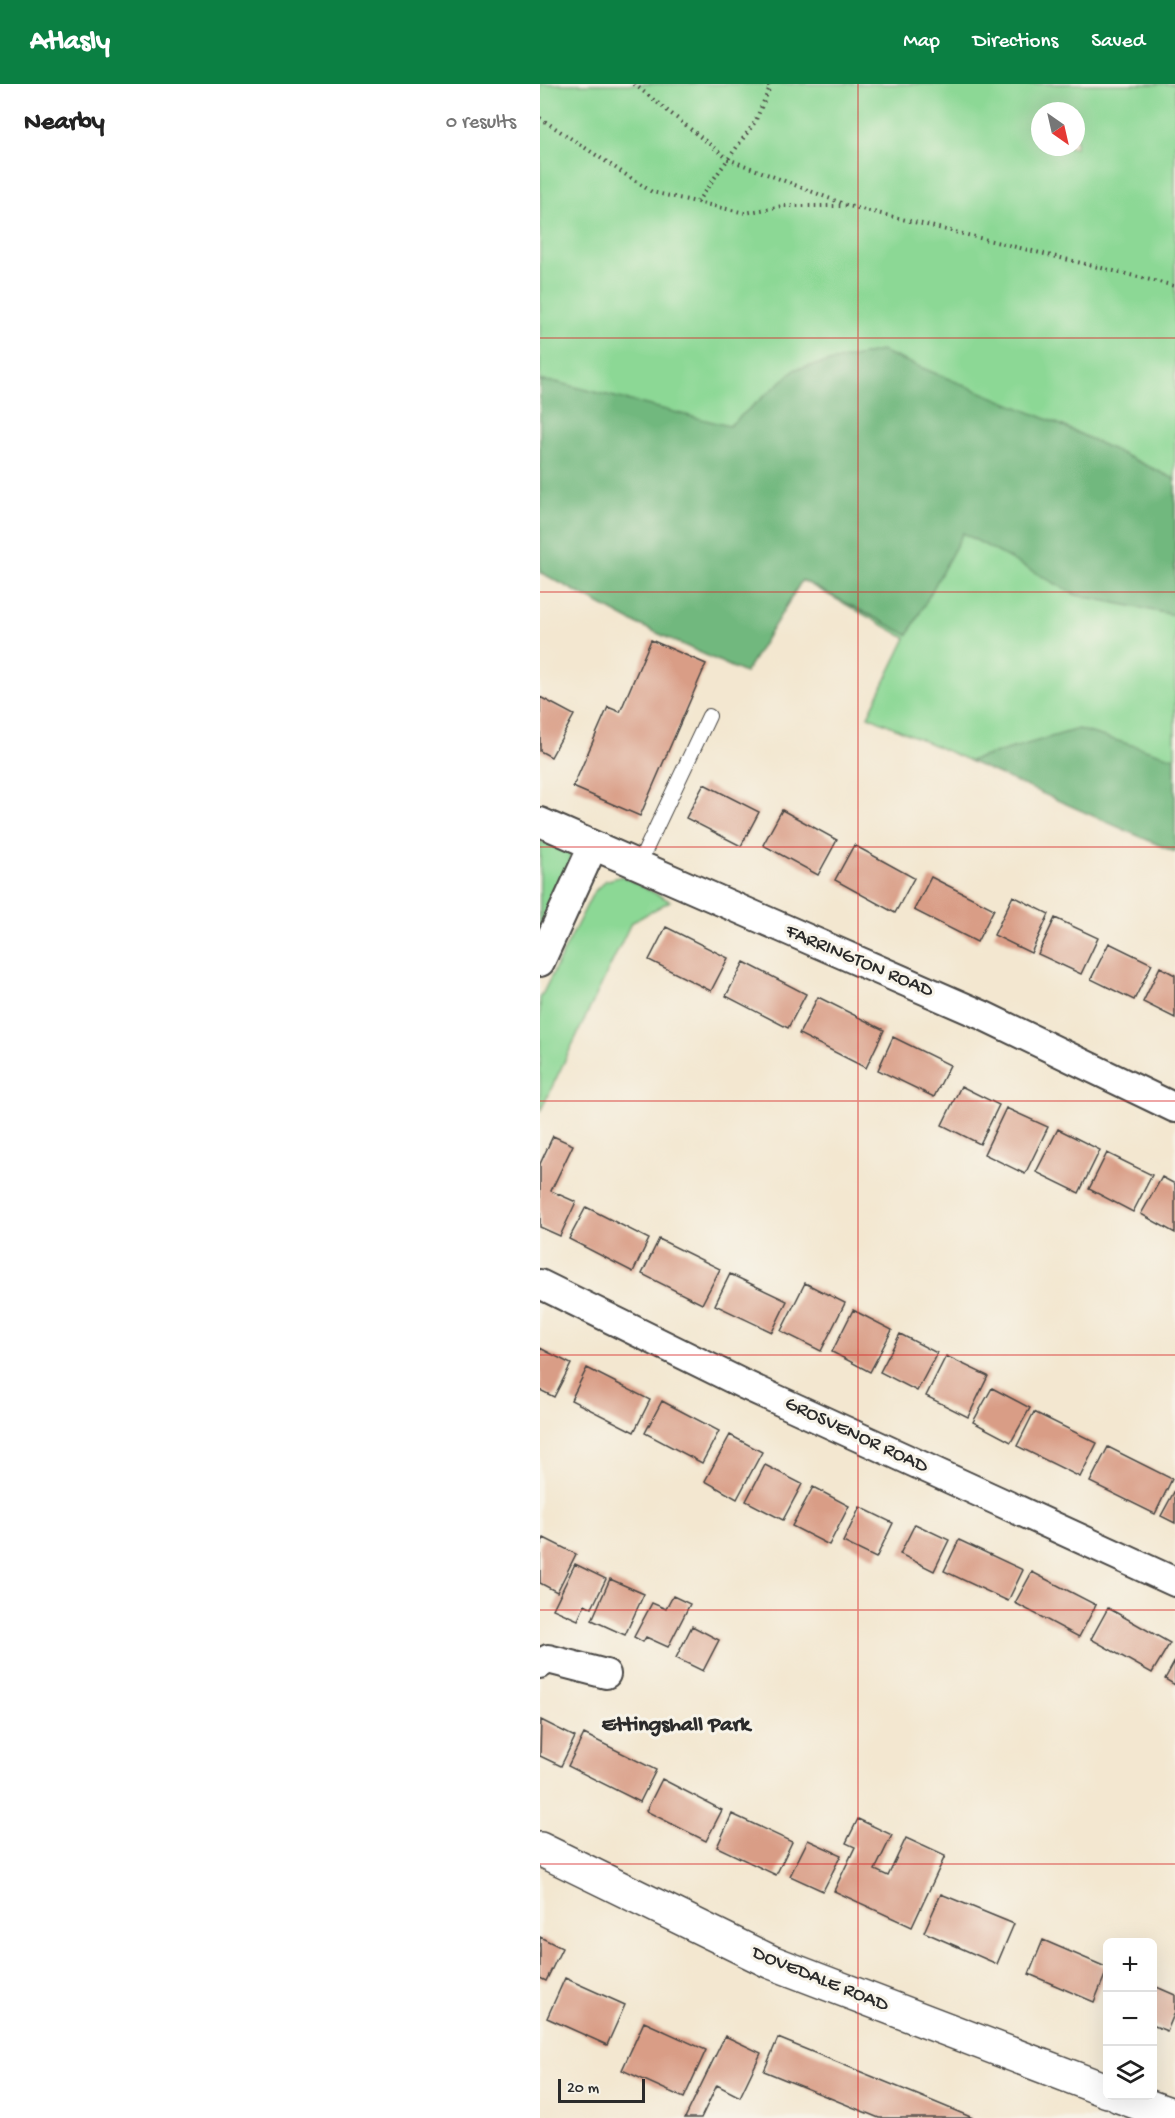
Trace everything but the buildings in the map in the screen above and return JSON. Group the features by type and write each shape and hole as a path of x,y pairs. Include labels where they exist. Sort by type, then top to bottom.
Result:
{"street":[{"name":"FARRINGTON ROAD","path":"540,822 982,1015 1175,1108"},
{"path":"540,962 593,846"},
{"name":"GROSVENOR ROAD","path":"540,1284 743,1384 1175,1582"},
{"path":"543,1657 606,1674"},
{"name":"DOVEDALE ROAD","path":"540,1849 771,1962 1103,2089"},
{"path":"1130,2100 1175,2116"}],"lane":[{"path":"638,866 709,716"}],"path":[{"path":"634,84 728,159 849,206 1175,286"},
{"path":"697,202 755,123 770,87 768,84"},
{"path":"540,118 652,192 745,213 783,206 849,206"}],"green space":[{"path":"540,84 1175,84 1175,852 868,716 906,638 802,580 745,673 631,621 540,572"},
{"path":"881,351 1061,425 1175,479 1175,615 1076,595 963,533 908,635 802,580 745,673 631,621 540,572 540,381 556,382 729,426 796,369"},
{"path":"1078,729 1175,758 1175,852 969,761"},
{"path":"540,841 570,852 571,871 540,931"},
{"path":"622,876 670,901 631,923 540,1112 540,999 593,893 605,881"}],"district":[{"name":"Ettingshall Park","path":"676,1726"}]}
